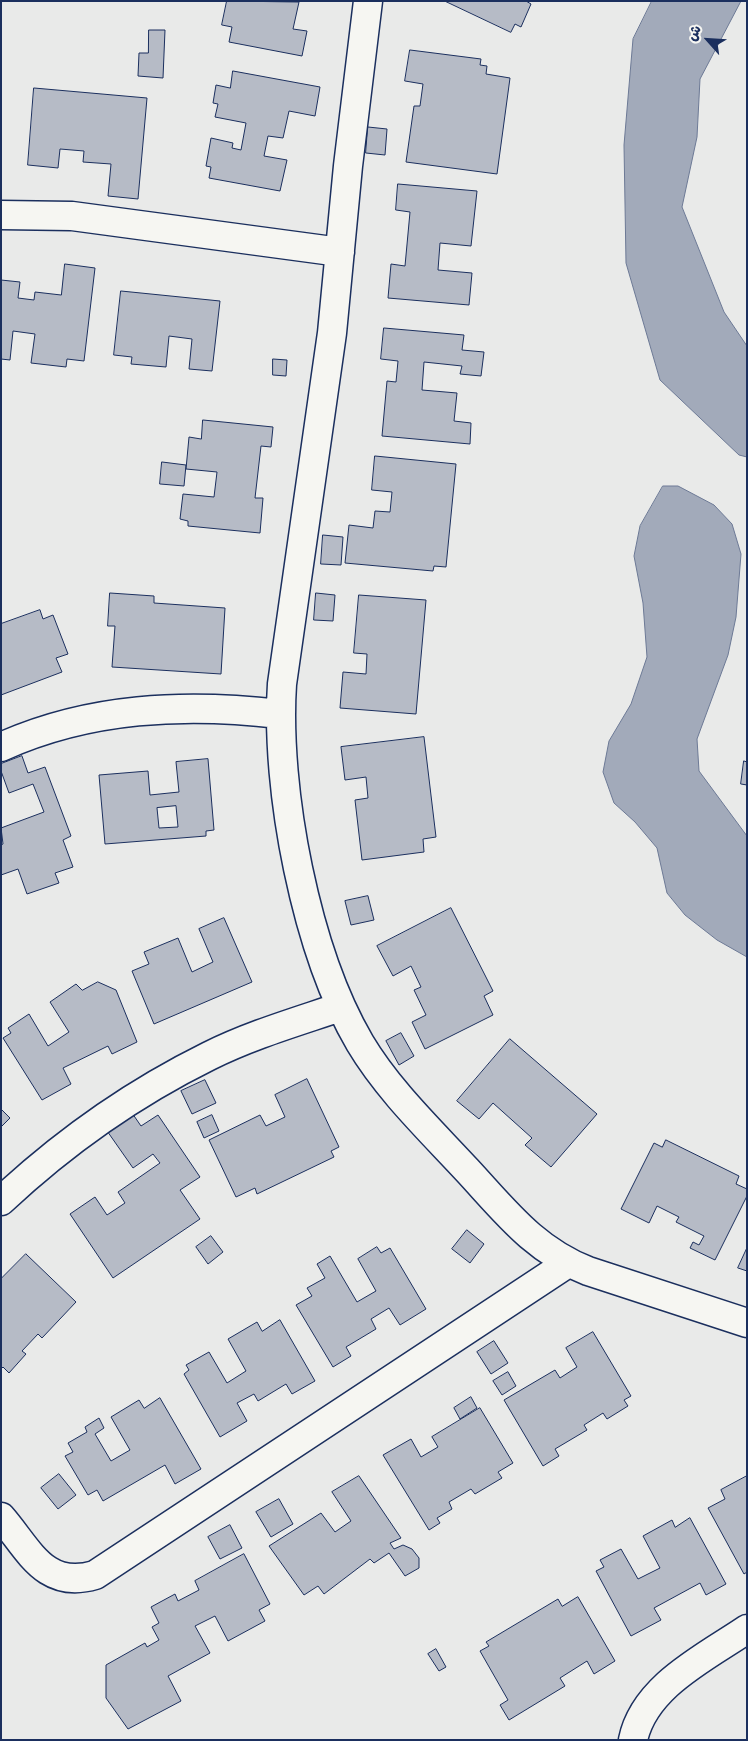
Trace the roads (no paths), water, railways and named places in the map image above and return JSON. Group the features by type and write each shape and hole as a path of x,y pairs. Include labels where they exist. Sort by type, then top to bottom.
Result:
{"street":[{"path":"368,1 356,88 332,333 282,684 280,714 288,802 300,871 321,956 340,1007 361,1044 386,1080 520,1227 540,1245 568,1263 747,1323"},
{"path":"1,215 72,216 340,252"},
{"path":"1,747 48,728 94,717 140,710 187,707 234,708 280,714"},
{"path":"1,1201 36,1168 90,1125 149,1088 210,1055 275,1028 340,1007"},
{"path":"1,1517 39,1566 49,1572 71,1579 94,1575 568,1263"},
{"path":"633,1740 640,1720 655,1696 679,1676 747,1629"}],"water":[{"path":"652,1 741,1 700,79 697,137 682,207 724,312 747,346 747,457 739,455 660,380 626,263 624,145 633,39"},
{"path":"663,486 678,486 714,505 732,524 741,554 736,617 728,655 697,739 699,771 747,836 747,957 717,940 685,915 667,893 657,848 635,822 614,803 603,772 609,741 631,704 647,657 643,603 634,556 640,526"}]}
